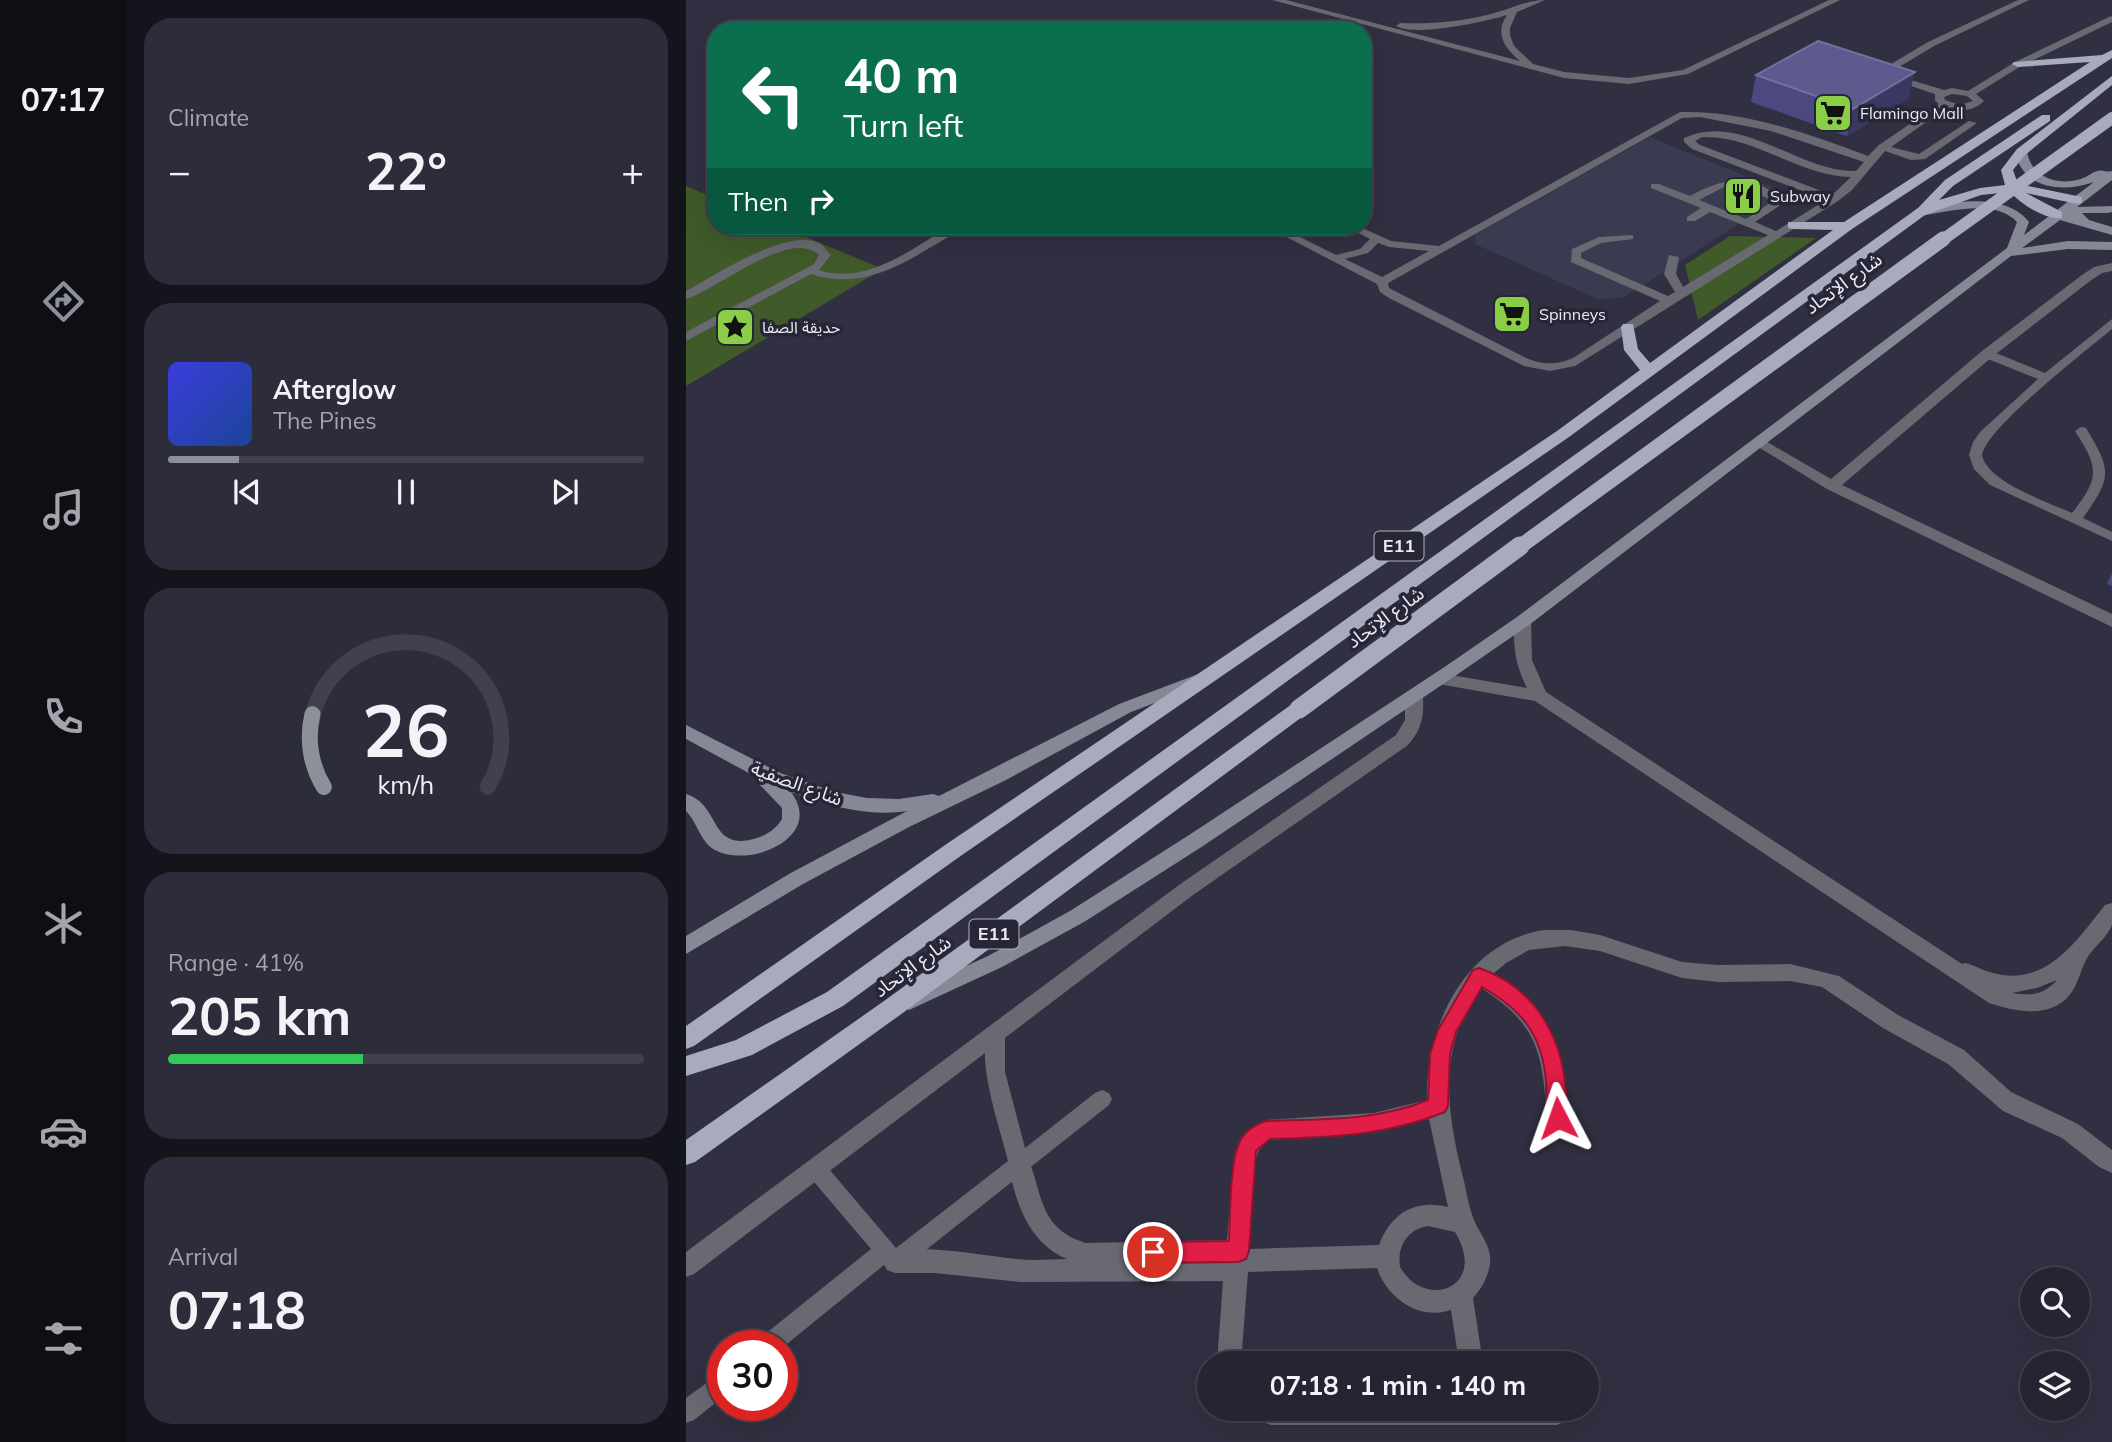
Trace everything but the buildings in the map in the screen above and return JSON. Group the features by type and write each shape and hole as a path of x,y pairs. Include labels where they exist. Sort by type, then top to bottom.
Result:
{"highway":[{"path":"2018,64 2108,56"},
{"name":"E11","path":"686,1039 1204,678 1650,372 1847,226 2108,56"},
{"path":"2057,215 2012,188 2007,178 2007,170 2021,152 2112,79"},
{"path":"686,1066 709,1062 754,1043 835,999 1920,212 1940,190 1984,158 2049,116 2077,107"},
{"name":"شارع الإتحاد","path":"686,1154 892,1008 1702,413 2112,118"},
{"path":"1920,212 1980,190 2040,190 2077,200"},
{"path":"1793,225 1847,226"},
{"path":"1628,327 1631,350 1650,372"}],"main road":[{"path":"2021,152 2025,168 2032,175 2060,184 2088,181 2112,164"},
{"path":"892,1008 1000,961 1062,927 1439,680 1523,621 2112,174"},
{"path":"2077,200 2110,209"},
{"path":"1920,212 1983,205 2011,211 2023,222 2009,253"},
{"path":"2091,225 2079,218 2077,211 2110,209"},
{"path":"2057,215 2112,232"},
{"path":"2009,253 2068,245 2112,246"},
{"path":"686,946 831,859 1125,708 1204,678"},
{"name":"شارع الصفية","path":"686,731 751,768 811,793 865,805 924,803 957,796"},
{"path":"686,801 704,820 713,838 724,847 752,848 771,841 790,822 791,807 780,792 751,768"}],"street":[{"path":"1832,486 1987,354 2086,278 2098,270 2112,267"},
{"path":"1758,442 1832,486 2112,621"},
{"path":"1523,621 1520,640 1522,658 1540,696"},
{"path":"1439,680 1540,696 1940,958 1991,996 2016,1003 2041,1002 2060,992 2078,956 2112,911"},
{"path":"686,1266 1186,890 1402,740 1413,727 1416,717 1414,696"},
{"path":"1463,1224 1438,1106 1440,1054 1447,1030 1479,975 1499,957 1520,944 1570,938 1597,941 1679,970 1704,974 1794,974 1824,978 1843,987 1898,1026 1954,1056 2004,1100 2069,1131 2112,1163"},
{"path":"1479,975 1510,993 1531,1012 1547,1040 1556,1078 1558,1118"},
{"path":"1230,1351 1244,1161 1247,1148 1254,1137 1266,1130 1357,1127 1385,1123 1438,1106"},
{"path":"1019,1163 1025,1192 1036,1218 1047,1234 1062,1247 1086,1254 1238,1261"},
{"path":"1424,1214 1444,1215 1463,1224 1474,1237 1479,1252 1479,1268 1473,1283 1461,1294 1442,1302 1421,1301 1403,1291 1391,1276 1387,1256 1392,1237 1405,1222 1424,1214"},
{"path":"1054,1269 1062,1247"},
{"path":"890,1256 1021,1271 1387,1256"},
{"path":"1461,1294 1469,1351"}],"lane":[{"path":"1276,0 1355,21"},
{"path":"1372,24 1446,25 1513,13 1541,0"},
{"path":"1372,25 1580,78 1646,80 1674,75 1836,0"},
{"path":"1890,76 1889,69 1902,61 2025,0"},
{"path":"1513,13 1504,27 1506,42 1519,57 1543,70"},
{"path":"1970,94 2018,64 2112,19"},
{"path":"1289,235 1382,282 1384,290 1393,296 1540,367 1569,365 1834,199 1860,174 1882,147 1944,98 1958,91 1970,94 1979,102 1975,106 1964,108 1944,98 1890,76 1879,78"},
{"path":"1677,130 1680,116 1710,115 1796,136 1869,160"},
{"path":"1882,147 1910,157 1921,157 1972,123"},
{"path":"1677,130 1691,145 1834,199"},
{"path":"1382,282 1442,248 1677,130 1723,134 1823,170 1860,174"},
{"path":"1689,201 1718,184 1731,181 1745,184 1774,198 1775,205 1746,223"},
{"path":"1655,186 1777,235"},
{"path":"1691,219 1708,208"},
{"path":"809,270 836,277 873,271 902,259 943,235"},
{"path":"1368,235 1402,247 1442,248"},
{"path":"1629,237 1591,243 1576,251 1575,260 1669,301"},
{"path":"1336,258 1364,251 1376,239"},
{"path":"686,296 785,246 807,244 822,250 824,260 809,270 686,337"},
{"path":"1673,257 1670,274 1681,293"},
{"path":"2112,323 2046,378 1976,445 1974,457 1981,470 1995,482 2112,537"},
{"path":"1987,354 2046,378"},
{"path":"2074,520 2099,489 2105,477 2104,464 2081,430"},
{"path":"996,1035 995,1072 1019,1163"},
{"path":"790,1330 1102,1099"},
{"path":"816,1169 890,1256"},
{"path":"686,1412 707,1395"}],"shaded area":[{"path":"1650,137 1787,193 1623,298 1597,299 1475,244 1476,234"}],"green space":[{"name":"حديقة الصفا","path":"686,186 707,195 707,235 801,235 883,269 686,386"},
{"path":"1730,236 1816,238 1698,320 1685,265"}],"place":[{"name":"Flamingo Mall","path":"1833,113"},
{"name":"Subway","path":"1743,196"},
{"name":"Spinneys","path":"1512,314"},
{"name":"حديقة الصفا","path":"735,327"}],"route":[{"path":"1153,1252 1238,1251 1247,1148 1254,1137 1266,1130 1357,1127 1412,1116 1438,1106 1440,1054 1447,1030 1479,975 1510,993 1531,1012 1547,1040 1556,1078 1558,1118"}]}
